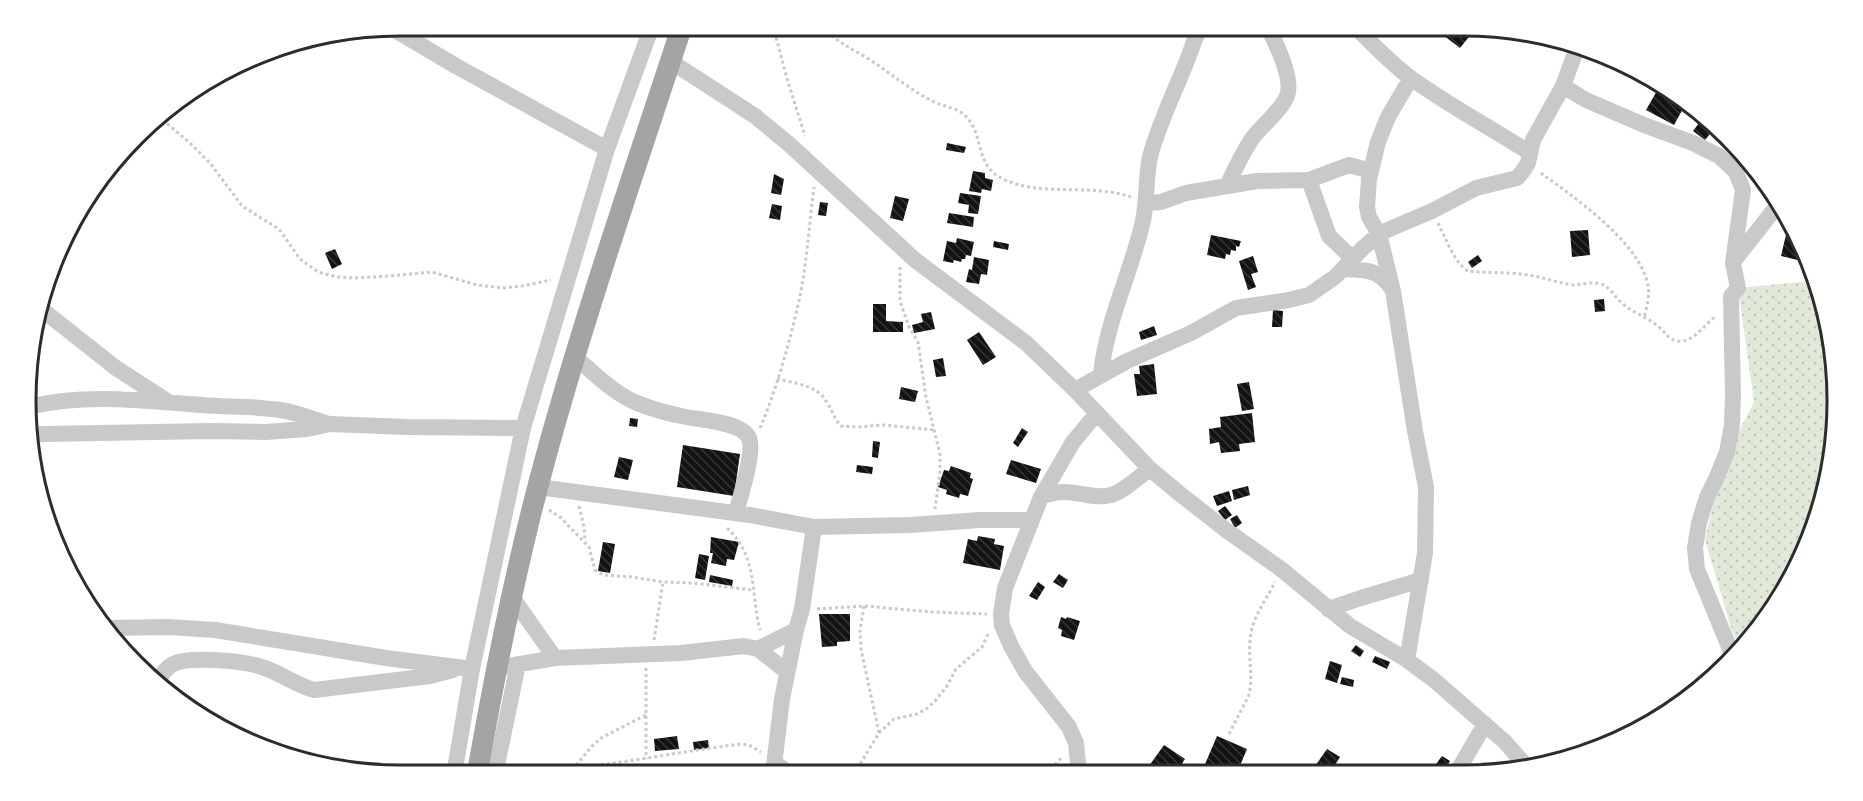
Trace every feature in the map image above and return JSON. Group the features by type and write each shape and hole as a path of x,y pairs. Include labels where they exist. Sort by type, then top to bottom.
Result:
{"main road":[{"path":"480,765 507,666 512,597 536,494 606,255 679,36"}],"street":[{"path":"405,36 607,149"},
{"path":"455,765 467,668 523,428 607,149 648,36"},
{"path":"1101,374 1102,357 1110,326 1147,203 1146,182 1149,159 1157,132 1197,36"},
{"path":"1227,186 1252,139 1287,96 1288,84 1285,70 1272,36"},
{"path":"1364,36 1411,78 1529,158"},
{"path":"1075,390 1101,374 1191,333 1236,308 1309,295 1348,264 1379,234 1432,211 1476,188 1517,178 1529,158 1537,129 1563,86 1575,53"},
{"path":"670,61 755,116 790,145 900,248 948,287 1026,343 1075,390 1150,469 1226,530 1281,569 1328,609 1365,636 1407,660 1434,680 1485,724 1520,760"},
{"path":"1407,660 1421,580 1427,514 1426,487 1393,291 1379,234 1367,207 1371,171 1378,141 1388,117 1411,78"},
{"path":"1563,86 1586,100 1693,143 1719,156 1736,172 1743,190 1733,263 1738,288 1731,296 1732,424 1727,452 1707,497 1699,523 1695,548 1697,569 1730,648"},
{"path":"1147,203 1161,202 1186,193 1257,181 1309,180 1349,165 1371,171"},
{"path":"1309,180 1329,236 1348,264 1377,273 1393,291"},
{"path":"1733,263 1774,211"},
{"path":"46,313 116,368 170,403"},
{"path":"575,357 612,387 637,403 683,416 729,424 743,430 749,438 751,453 736,513"},
{"path":"36,406 74,400 130,400 272,409 330,424"},
{"path":"1078,765 1076,743 1069,727 1025,671 1011,646 999,614 1005,588 1041,497 1073,442 1097,413"},
{"path":"38,435 266,432 307,429 330,424 523,428"},
{"path":"1041,497 1066,491 1104,496 1114,494 1150,469"},
{"path":"536,494 576,493 736,513 813,527 1032,520"},
{"path":"774,765 786,671 801,609 813,527"},
{"path":"1328,609 1421,580"},
{"path":"512,597 555,657"},
{"path":"116,628 168,627 215,630 386,658 467,668"},
{"path":"497,765 507,666 555,657 649,655 744,646 760,647 796,630"},
{"path":"760,647 786,671"},
{"path":"161,676 173,664 212,660 262,666 301,687 314,690 430,676 467,668"},
{"path":"1461,765 1485,724"}],"path":[{"path":"776,36 807,140"},
{"path":"831,36 905,85 934,102 964,114 973,124 983,160 990,170 1004,180 1032,188 1110,191 1147,203"},
{"path":"165,122 210,163 242,206 279,229 300,259 318,272 354,278 432,272 477,285 503,288 569,276"},
{"path":"1529,158 1614,231 1631,253 1648,283 1644,318"},
{"path":"751,453 769,406 799,300 816,170"},
{"path":"1432,211 1462,268 1467,271 1539,276 1571,285 1597,283 1609,289 1619,301 1660,327 1669,338 1680,342 1695,335 1731,305"},
{"path":"900,248 900,301 909,327 918,342 926,397 940,454 940,472 933,523"},
{"path":"777,379 817,390 825,398 836,421 841,426 884,425 935,430"},
{"path":"576,493 585,542"},
{"path":"536,494 589,547 597,573 753,590"},
{"path":"719,523 736,536 746,551 752,576 760,647"},
{"path":"1229,734 1251,690 1252,626 1281,569"},
{"path":"646,759 649,655 663,582"},
{"path":"864,606 860,630 861,649 879,733"},
{"path":"801,609 864,606 933,612 999,614 982,647 956,669 947,686 935,701 916,714 894,719 879,733 859,765"},
{"path":"576,765 601,738 646,715"},
{"path":"592,765 741,744 759,750 771,765"}],"green space":[{"path":"1807,281 1815,306 1824,353 1827,400 1824,448 1808,518 1778,583 1737,641 1705,540 1722,464 1754,402 1738,288"}],"building":[{"path":"1444,36 1469,36 1460,48"},
{"path":"1656,92 1682,110 1674,125 1646,110"},
{"path":"1699,123 1710,133 1705,140 1693,131"},
{"path":"947,143 966,147 964,153 946,150"},
{"path":"973,171 985,173 985,178 993,180 991,191 982,189 981,193 969,191"},
{"path":"774,174 784,179 781,195 771,193"},
{"path":"960,193 981,196 978,214 968,213 969,205 958,203"},
{"path":"895,196 909,199 903,221 890,218"},
{"path":"820,202 828,203 826,216 818,215"},
{"path":"772,204 782,206 780,220 769,218"},
{"path":"949,213 974,217 973,227 947,223"},
{"path":"1588,230 1590,255 1572,257 1570,231"},
{"path":"1786,234 1799,260 1781,256"},
{"path":"1211,235 1241,241 1239,247 1236,246 1236,251 1231,250 1230,255 1226,254 1225,259 1207,255"},
{"path":"957,238 974,242 971,256 966,255 961,262 943,261 947,241 956,243"},
{"path":"994,241 1009,244 1008,250 993,247"},
{"path":"335,249 342,264 332,269 325,253"},
{"path":"1478,255 1482,261 1472,268 1468,262"},
{"path":"1253,256 1258,272 1251,274 1256,287 1248,290 1239,261"},
{"path":"974,257 989,260 987,275 981,274 979,284 966,282 969,269 972,270"},
{"path":"1604,299 1605,311 1595,312 1594,300"},
{"path":"873,304 886,304 886,321 903,322 903,332 873,332"},
{"path":"1273,310 1283,311 1282,327 1272,327"},
{"path":"931,312 935,329 914,333 912,325 923,322 921,314"},
{"path":"1154,326 1157,335 1141,340 1139,332"},
{"path":"979,332 996,357 983,365 967,340"},
{"path":"943,358 946,376 936,377 933,360"},
{"path":"1154,364 1157,394 1137,396 1134,374 1140,374 1139,366"},
{"path":"1249,382 1254,409 1242,411 1237,384"},
{"path":"901,387 918,391 915,402 899,399"},
{"path":"1252,413 1255,442 1239,444 1240,451 1221,453 1219,442 1210,444 1209,429 1221,427 1220,417"},
{"path":"630,418 638,419 637,427 629,426"},
{"path":"1022,428 1028,432 1018,447 1013,443"},
{"path":"873,441 880,442 878,458 872,457"},
{"path":"683,445 740,454 734,496 677,487"},
{"path":"619,457 633,460 628,480 614,477"},
{"path":"1011,460 1041,469 1036,483 1006,474"},
{"path":"857,465 873,467 872,474 856,472"},
{"path":"951,466 971,473 970,478 973,479 968,496 960,494 959,498 946,494 947,490 938,487 944,470 949,471"},
{"path":"1248,486 1250,495 1234,500 1232,490"},
{"path":"1229,491 1232,501 1217,506 1213,496"},
{"path":"1225,506 1232,515 1225,520 1218,511"},
{"path":"1237,515 1242,523 1235,528 1230,519"},
{"path":"978,536 995,539 994,544 1004,546 1000,570 963,563 968,539 977,541"},
{"path":"711,537 739,542 734,560 727,559 726,566 711,563 713,553 710,553"},
{"path":"603,542 615,544 610,573 598,571"},
{"path":"699,554 709,556 705,580 695,578"},
{"path":"1059,574 1068,580 1063,588 1053,582"},
{"path":"710,575 733,580 732,586 709,582"},
{"path":"1038,582 1045,587 1037,600 1029,596"},
{"path":"819,614 850,614 850,641 837,642 837,646 822,647"},
{"path":"1061,617 1080,621 1074,640 1061,636 1062,630 1058,628"},
{"path":"1356,645 1364,651 1360,657 1351,651"},
{"path":"1375,656 1390,662 1387,669 1372,662"},
{"path":"1330,661 1342,665 1337,683 1325,679"},
{"path":"1342,677 1354,680 1353,687 1340,684"},
{"path":"677,736 679,749 655,751 654,739"},
{"path":"1217,736 1247,749 1240,765 1205,765"},
{"path":"708,740 709,748 694,750 693,742"},
{"path":"1164,745 1185,759 1181,765 1150,765"},
{"path":"1327,749 1340,757 1335,765 1316,765"},
{"path":"1442,756 1450,761 1448,765 1436,764"}]}
